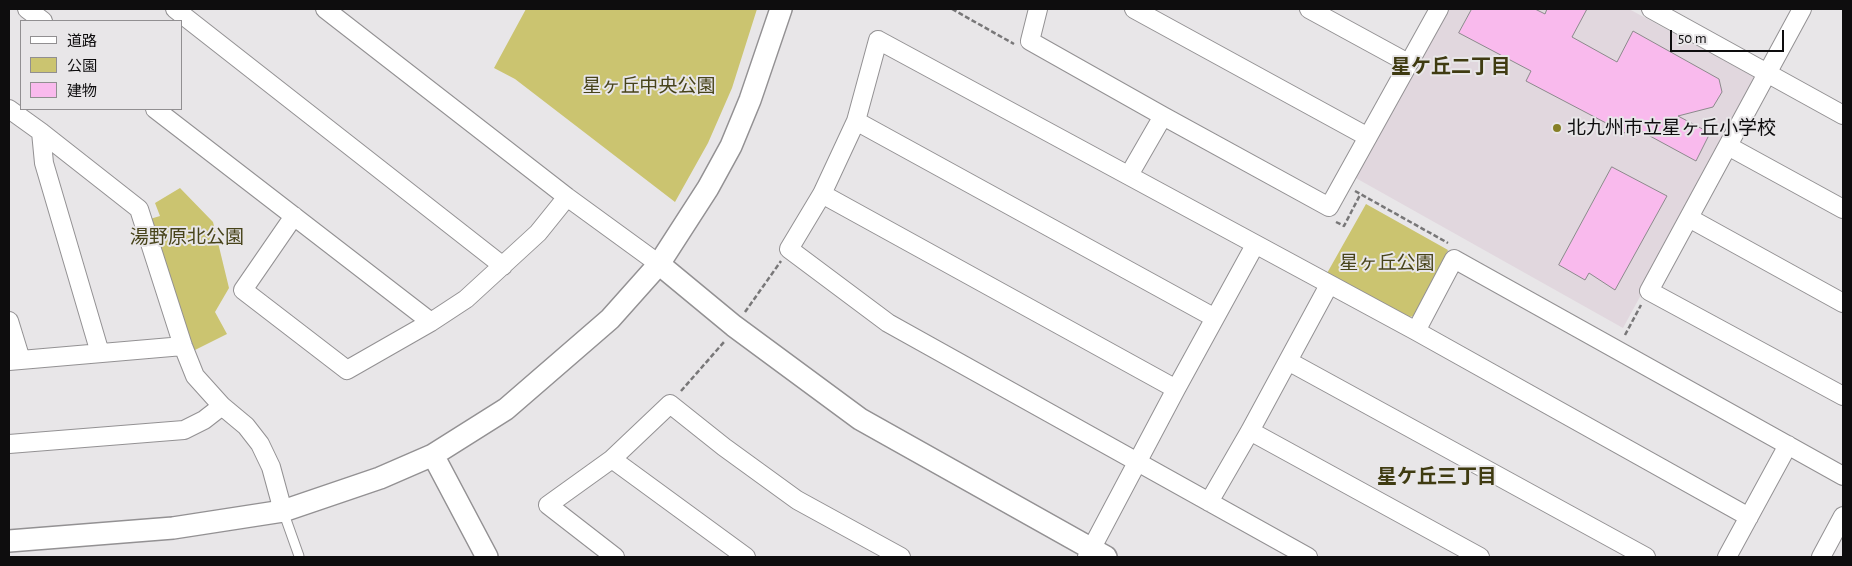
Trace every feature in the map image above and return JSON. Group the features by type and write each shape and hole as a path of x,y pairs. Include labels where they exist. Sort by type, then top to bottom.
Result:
{"street":[{"path":"27,9 42,20"},
{"path":"325,9 567,197 659,264 734,326 860,419 1095,555 1137,463 1256,245"},
{"path":"9,541 173,528 283,511 380,478 433,454 506,409 610,319 659,264 708,188 731,146 750,100 781,9"},
{"path":"1038,9 1030,41 1329,207 1439,9"},
{"path":"1134,9 1368,137"},
{"path":"1309,9 1408,63"},
{"path":"1651,9 1843,115"},
{"path":"1802,9 1649,290 1843,396"},
{"path":"182,14 503,266"},
{"path":"1308,557 888,324 789,249 822,194 856,121 878,40 1416,332 1749,517"},
{"path":"9,109 139,209 183,346 195,376 222,406 246,426 260,444 272,467 283,511"},
{"path":"156,110 431,322"},
{"path":"1129,175 1163,116"},
{"path":"856,121 1215,318"},
{"path":"41,132 44,163 100,353"},
{"path":"1728,146 1843,209"},
{"path":"822,194 1176,389"},
{"path":"294,216 243,290 347,370 431,322 466,299 538,233 567,197"},
{"path":"1689,218 1843,303"},
{"path":"1416,332 1454,259 1843,476"},
{"path":"1209,502 1250,431 1329,285"},
{"path":"9,321 15,360 183,346"},
{"path":"1288,361 1646,557"},
{"path":"614,557 548,505 612,459 670,404 724,447 798,500 901,557"},
{"path":"9,444 184,430 204,420 222,406"},
{"path":"1250,431 1480,557"},
{"path":"1727,557 1788,445"},
{"path":"433,454 487,557"},
{"path":"612,459 746,557"},
{"path":"1821,557 1843,516"}],"lane":[{"path":"283,511 299,556"}],"path":[{"path":"743,316 789,249"},
{"path":"1622,340 1649,290"},
{"path":"670,404 724,342"}],"shaded area":[{"name":"北九州市立星ヶ丘小学校","path":"1449,9 1629,9 1758,79 1623,328 1354,177"}],"green space":[{"name":"星ヶ丘中央公園","path":"526,9 757,9 732,88 708,143 675,202 515,79 494,68"},
{"name":"湯野原北公園","path":"180,188 213,222 229,288 215,312 227,334 195,350 187,337 150,219 160,216 155,203"},
{"name":"星ヶ丘公園","path":"1366,204 1448,250 1414,316 1405,318 1326,275"}],"building":[{"path":"1472,9 1535,9 1545,14 1547,9 1587,9 1572,37 1617,62 1633,31 1719,79 1722,92 1713,107 1678,116 1710,133 1696,161 1626,123 1627,134 1526,81 1531,71 1459,33"},
{"path":"1612,167 1667,196 1615,290 1589,273 1585,280 1559,265"}],"place":[{"name":"北九州市立星ヶ丘小学校","path":"1557,128"}],"district":[{"name":"星ケ丘二丁目","path":"1451,67"},
{"name":"星ケ丘三丁目","path":"1437,477"}]}
